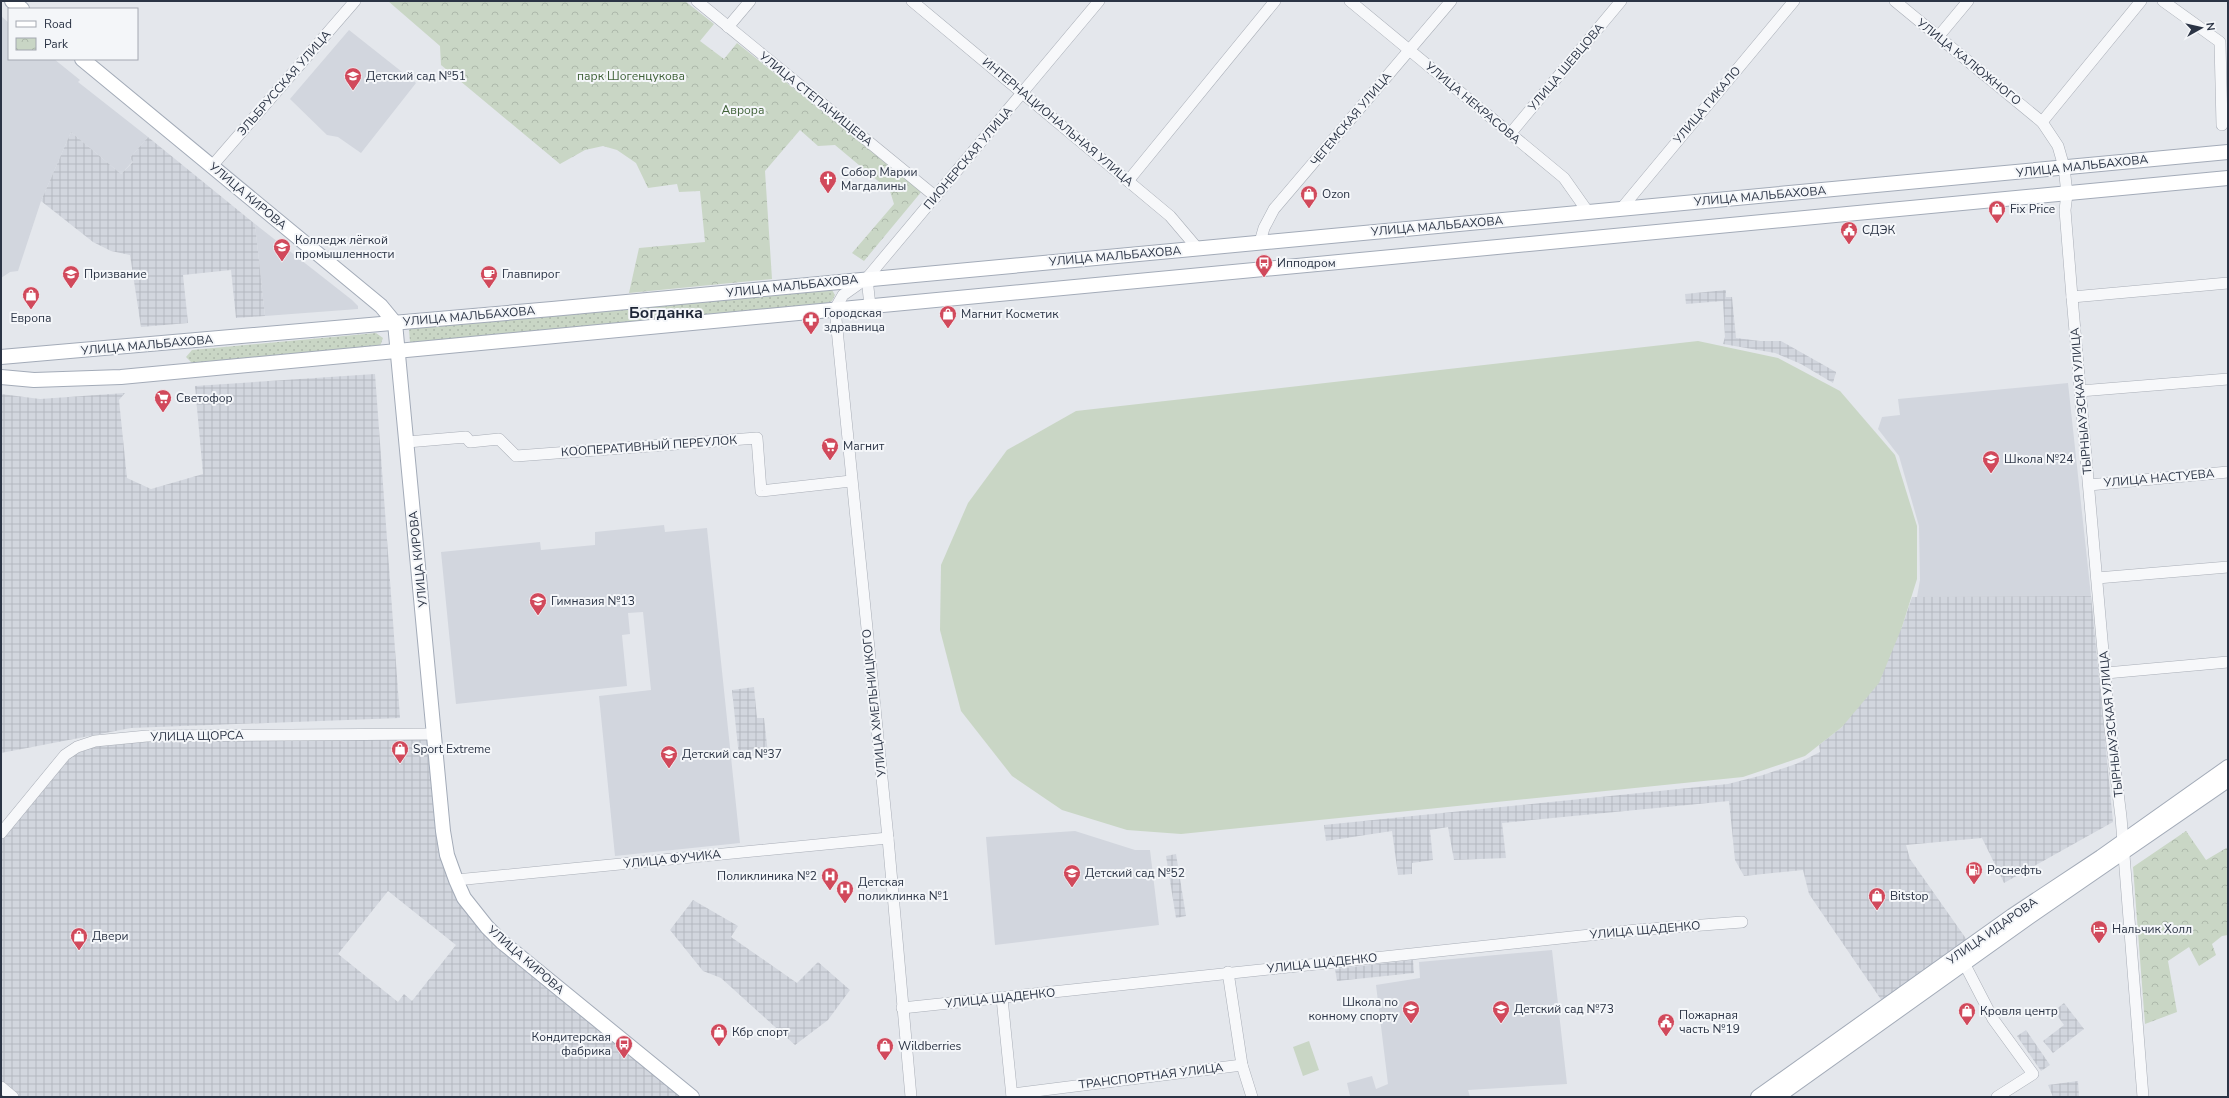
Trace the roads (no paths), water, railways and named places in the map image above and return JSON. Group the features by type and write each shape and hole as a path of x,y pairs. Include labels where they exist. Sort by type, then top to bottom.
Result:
{"main road":[{"path":"12,1 21,8"},
{"name":"УЛИЦА КИРОВА","path":"83,60 382,306 395,323 442,831 447,855 456,880 473,911 502,942 692,1097"},
{"name":"УЛИЦА МАЛЬБАХОВА","path":"1,357 395,323 2228,152"},
{"path":"1,377 34,380 111,378 615,332 836,309 2228,178"},
{"name":"УЛИЦА ИДАРОВА","path":"1777,1097 2123,847 2228,767"},
{"name":"УЛИЦА ИДАРОВА","path":"1758,1097 2012,916 2228,780"}],"street":[{"name":"ЭЛЬБРУССКАЯ УЛИЦА","path":"212,166 355,1"},
{"name":"УЛИЦА СТЕПАНИЩЕВА","path":"697,1 936,197"},
{"path":"728,27 750,1"},
{"name":"ПИОНЕРСКАЯ УЛИЦА","path":"843,295 867,278 1099,1"},
{"path":"1128,181 1275,1"},
{"name":"УЛИЦА НЕКРАСОВА","path":"1350,1 1564,178 1588,212"},
{"name":"ЧЕГЕМСКАЯ УЛИЦА","path":"1260,242 1274,209 1451,1"},
{"name":"УЛИЦА ШЕВЦОВА","path":"1510,134 1621,1"},
{"name":"УЛИЦА ГИКАЛО","path":"1621,209 1794,1"},
{"name":"УЛИЦА КАЛЮЖНОГО","path":"1895,1 2042,122"},
{"path":"1938,37 1968,1"},
{"path":"2042,122 2141,1"},
{"path":"2164,1 2220,42 2222,125"},
{"name":"ИНТЕРНАЦИОНАЛЬНАЯ УЛИЦА","path":"919,3 1022,93 1170,216 1198,248"},
{"name":"ТЫРНЫАУЗСКАЯ УЛИЦА","path":"2042,122 2058,146 2064,167 2067,194 2065,210 2072,297 2123,847 2143,1097"},
{"path":"867,278 870,306"},
{"path":"834,282 843,295 836,309"},
{"path":"2072,297 2228,283"},
{"name":"УЛИЦА ХМЕЛЬНИЦКОГО","path":"836,309 851,481 888,838 911,1097"},
{"path":"2080,391 2228,379"},
{"name":"КООПЕРАТИВНЫЙ ПЕРЕУЛОК","path":"407,442 466,437 470,442 499,439 516,456 757,438 761,491 851,481"},
{"name":"УЛИЦА НАСТУЕВА","path":"2089,485 2228,472"},
{"path":"2098,578 2228,567"},
{"path":"2106,673 2228,662"},
{"name":"УЛИЦА ЩОРСА","path":"1,833 65,755 77,747 95,740 178,735 434,734"},
{"name":"УЛИЦА ФУЧИКА","path":"456,880 888,838"},
{"name":"УЛИЦА ЩАДЕНКО","path":"902,1008 1228,972 1637,930 1742,922"},
{"path":"1964,963 1993,1020 2033,1074 1997,1097"},
{"path":"1228,972 1242,1064 1252,1097"},
{"path":"1002,998 1012,1095"},
{"name":"ТРАНСПОРТНАЯ УЛИЦА","path":"1012,1095 1242,1064"},
{"path":"1,1087 13,1097"}],"place":[{"name":"Детский сад №51","path":"353,91"},
{"name":"Собор Марии Магдалины","path":"828,194"},
{"name":"Ozon","path":"1309,209"},
{"name":"Fix Price","path":"1997,224"},
{"name":"СДЭК","path":"1849,245"},
{"name":"Колледж лёгкой промышленности","path":"282,262"},
{"name":"Ипподром","path":"1264,278"},
{"name":"Призвание","path":"71,289"},
{"name":"Главпирог","path":"489,289"},
{"name":"Европа","path":"31,310"},
{"name":"Магнит Косметик","path":"948,329"},
{"name":"Городская здравница","path":"811,335"},
{"name":"Светофор","path":"163,413"},
{"name":"Магнит","path":"830,461"},
{"name":"Школа №24","path":"1991,474"},
{"name":"Гимназия №13","path":"538,616"},
{"name":"Sport Extreme","path":"400,764"},
{"name":"Детский сад №37","path":"669,769"},
{"name":"Роснефть","path":"1974,885"},
{"name":"Детский сад №52","path":"1072,888"},
{"name":"Поликлиника №2","path":"830,891"},
{"name":"Детская поликлинка №1","path":"845,904"},
{"name":"Bitstop","path":"1877,911"},
{"name":"Нальчик Холл","path":"2099,944"},
{"name":"Двери","path":"79,951"},
{"name":"Школа по конному спорту","path":"1411,1024"},
{"name":"Детский сад №73","path":"1501,1024"},
{"name":"Кровля центр","path":"1967,1026"},
{"name":"Пожарная часть №19","path":"1666,1037"},
{"name":"Кбр спорт","path":"719,1047"},
{"name":"Кондитерская фабрика","path":"624,1059"},
{"name":"Wildberries","path":"885,1061"}],"district":[{"name":"Богданка","path":"666,313"}],"park label":[{"name":"парк Шогенцукова","path":"631,76"},
{"name":"Аврора","path":"743,110"}]}
